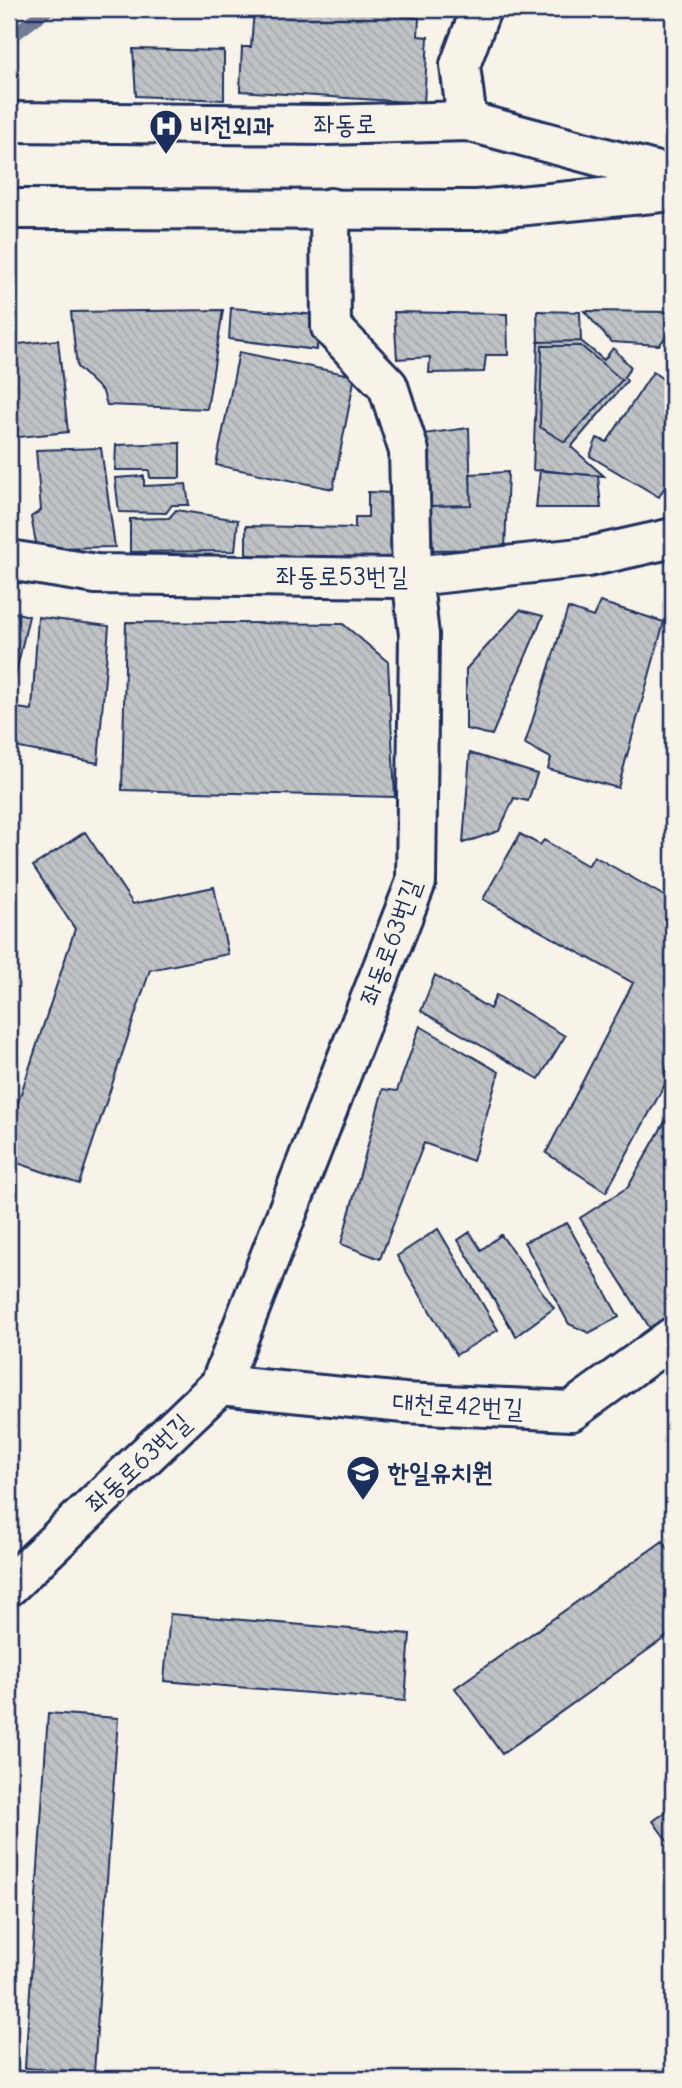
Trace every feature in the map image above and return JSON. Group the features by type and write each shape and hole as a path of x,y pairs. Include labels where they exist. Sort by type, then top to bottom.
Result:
{"street":[{"path":"467,121 460,65 481,9"},
{"name":"좌동로","path":"9,122 327,125 467,121 673,176"},
{"path":"9,209 477,210 673,191"},
{"name":"좌동로63번길","path":"9,1586 220,1385 416,882 419,635 412,576 410,451 388,386 331,327 330,208"},
{"name":"좌동로53번길","path":"9,560 96,574 396,578 589,557 673,538"},
{"name":"대천로42번길","path":"220,1385 404,1403 571,1410 673,1337"}],"building":[{"path":"254,9 401,9 401,16 419,18 418,36 428,37 424,103 240,91 242,47 251,47"},
{"path":"133,49 224,51 224,100 136,96"},
{"path":"231,308 318,315 317,350 229,339"},
{"path":"223,310 207,409 107,405 103,392 77,367 71,312"},
{"path":"537,311 580,312 581,341 538,342"},
{"path":"584,311 673,312 673,329 659,345 611,342"},
{"path":"394,312 507,314 508,355 486,355 484,372 429,373 430,357 397,359"},
{"path":"58,340 68,432 9,438 9,345"},
{"path":"581,341 604,360 613,348 631,367 624,377 627,381 571,447 604,476 533,470 538,342"},
{"path":"542,346 581,346 622,380 565,442 540,427"},
{"path":"239,352 355,376 333,489 216,465"},
{"path":"653,372 673,386 673,473 659,497 590,456 597,438 607,442"},
{"path":"469,428 471,505 430,506 423,434"},
{"path":"180,443 180,478 150,478 149,470 115,470 116,445"},
{"path":"101,448 115,547 37,548 31,517 41,510 36,450"},
{"path":"540,470 598,476 601,508 536,508"},
{"path":"508,472 505,549 433,550 430,506 471,505 470,474"},
{"path":"144,476 144,486 186,484 189,505 172,505 166,513 119,512 115,478"},
{"path":"368,492 394,493 393,559 246,556 246,526 355,528 355,517 368,517"},
{"path":"176,510 238,520 235,551 130,552 130,519 169,518"},
{"path":"600,602 664,622 618,788 548,769 551,758 525,744 568,608 593,617"},
{"path":"520,610 543,616 492,735 466,729 466,669"},
{"path":"9,611 29,616 14,681 9,680"},
{"path":"38,617 109,626 98,763 9,746 9,707 32,710"},
{"path":"126,622 343,624 388,662 395,797 122,790"},
{"path":"470,753 537,774 528,801 514,798 499,831 463,843"},
{"path":"85,832 133,904 214,887 228,954 150,970 79,1184 9,1160 9,1130 75,929 33,866"},
{"path":"520,834 540,845 544,840 588,866 594,856 673,901 673,1056 664,1073 669,1077 606,1192 546,1153 633,983 483,899"},
{"path":"435,975 490,1009 496,995 565,1036 539,1079 421,1011"},
{"path":"420,1026 499,1072 473,1161 424,1143 380,1259 341,1244 383,1089 397,1091"},
{"path":"671,1111 673,1312 650,1328 580,1218 628,1187"},
{"path":"567,1223 619,1317 589,1333 569,1324 524,1242"},
{"path":"438,1229 498,1330 456,1355 397,1256"},
{"path":"470,1232 481,1250 501,1235 554,1308 516,1336 458,1240"},
{"path":"663,1541 673,1556 673,1632 502,1754 455,1688"},
{"path":"170,1614 410,1634 405,1701 164,1681"},
{"path":"48,1713 118,1718 94,2073 25,2068"},
{"path":"673,1807 673,1849 653,1821"}],"waterway":[{"path":"9,38 48,9"}],"place":[{"name":"비전외과","path":"166,156"},
{"name":"한일유치원","path":"363,1502"}]}
